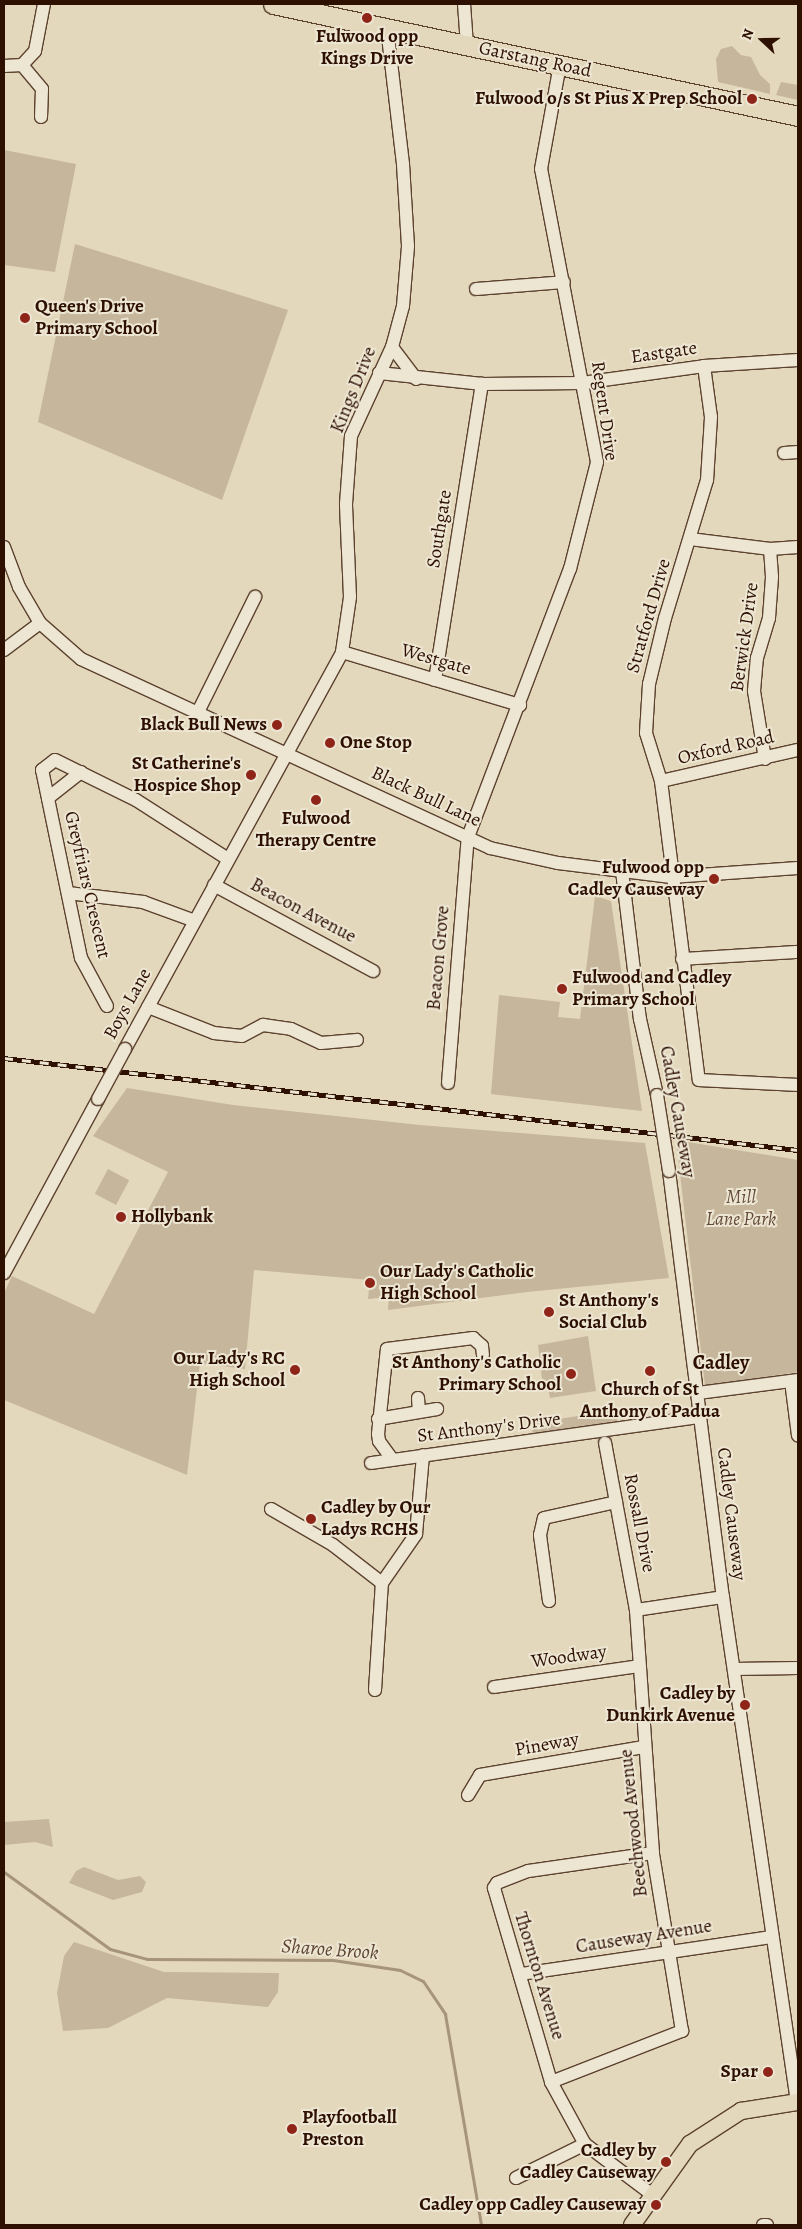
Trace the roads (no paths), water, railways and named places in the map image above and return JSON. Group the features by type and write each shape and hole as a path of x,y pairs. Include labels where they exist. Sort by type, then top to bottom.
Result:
{"highway":[{"name":"Garstang Road","path":"273,4 798,116"}],"main road":[{"path":"632,2225 690,2144 741,2111 798,2102"}],"street":[{"path":"4,66 22,65 35,51 44,4"},
{"path":"464,4 467,45"},
{"name":"Kings Drive","path":"286,752 342,652 350,597 346,504 351,436 392,347 403,306 408,246 403,164 387,28"},
{"name":"Regent Drive","path":"468,837 520,705 570,569 597,462 541,169 560,64"},
{"path":"22,65 42,89 42,117"},
{"path":"476,289 564,282"},
{"path":"392,347 416,379"},
{"name":"Eastgate","path":"379,373 416,379 482,384 582,383 704,366 798,360"},
{"name":"Stratford Drive","path":"704,366 711,417 707,480 665,618 649,684 646,734 661,781 671,876 699,1080 798,1085"},
{"name":"Southgate","path":"436,680 482,384"},
{"path":"784,453 798,452"},
{"path":"690,539 770,549 798,547"},
{"name":"Black Bull Lane","path":"4,546 19,587 40,623 81,659 197,714 286,752 490,848 524,857 671,876 798,868"},
{"name":"Berwick Drive","path":"765,759 754,692 757,658 769,618 772,577 770,549"},
{"path":"197,714 256,597"},
{"path":"4,650 40,623"},
{"name":"Westgate","path":"342,652 520,705"},
{"name":"Oxford Road","path":"661,781 798,750"},
{"name":"Boys Lane","path":"4,1273 286,752"},
{"name":"Greyfriars Crescent","path":"107,1006 81,958 42,770 55,760 81,772 136,800 228,860"},
{"name":"Greyfriars Crescent","path":"48,798 81,772"},
{"name":"Beacon Grove","path":"448,1083 468,837"},
{"name":"Cadley Causeway","path":"622,871 640,1019 657,1094 669,1171 723,1598 798,2102"},
{"name":"Beacon Avenue","path":"214,885 373,971"},
{"path":"68,893 143,902 195,920"},
{"path":"682,959 798,952"},
{"path":"148,1007 214,1033 242,1036 263,1025 291,1029 321,1043 357,1040"},
{"path":"392,1459 379,1441 378,1419 387,1349 472,1338 482,1346 483,1355"},
{"path":"698,1393 795,1381 798,1436"},
{"path":"378,1419 418,1404 437,1409"},
{"name":"St Anthony's Drive","path":"372,1463 700,1417"},
{"name":"Rossall Drive","path":"605,1443 636,1610"},
{"path":"374,1690 382,1582 416,1534 423,1455"},
{"path":"549,1601 540,1535 544,1518 616,1502"},
{"path":"273,1515 333,1545 382,1582"},
{"path":"636,1610 723,1598"},
{"name":"Beechwood Avenue","path":"551,2082 682,2031 653,1853 644,1747 636,1610"},
{"name":"Woodway","path":"500,1683 639,1666"},
{"path":"734,1669 798,1668"},
{"name":"Pineway","path":"468,1795 476,1772 644,1747"},
{"name":"Thornton Avenue","path":"653,1853 528,1872 497,1883 495,1896 521,1974 551,2082 585,2144 654,2196"},
{"name":"Causeway Avenue","path":"521,1974 772,1936"},
{"path":"516,2178 585,2144"}],"waterway":[{"name":"Sharoe Brook","path":"4,1872 110,1949 147,1959 333,1960 400,1970 423,1981 445,2014 481,2225"}],"railway":[{"path":"4,1058 798,1150"}],"place":[{"name":"Fulwood opp Kings Drive","path":"367,18"},
{"name":"Fulwood o/s St Pius X Prep School","path":"752,99"},
{"name":"Queen's Drive Primary School","path":"25,318"},
{"name":"Black Bull News","path":"277,725"},
{"name":"One Stop","path":"330,743"},
{"name":"St Catherine's Hospice Shop","path":"251,775"},
{"name":"Fulwood Therapy Centre","path":"316,800"},
{"name":"Fulwood opp Cadley Causeway","path":"714,879"},
{"name":"Fulwood and Cadley Primary School","path":"562,989"},
{"name":"Hollybank","path":"121,1217"},
{"name":"Our Lady's Catholic High School","path":"370,1283"},
{"name":"St Anthony's Social Club","path":"549,1312"},
{"name":"Our Lady's RC High School","path":"295,1370"},
{"name":"Church of St Anthony of Padua","path":"650,1371"},
{"name":"St Anthony's Catholic Primary School","path":"571,1374"},
{"name":"Cadley by Our Ladys RCHS","path":"311,1519"},
{"name":"Cadley by Dunkirk Avenue","path":"745,1705"},
{"name":"Spar","path":"768,2072"},
{"name":"Playfootball Preston","path":"292,2129"},
{"name":"Cadley by Cadley Causeway","path":"666,2162"},
{"name":"Cadley opp Cadley Causeway","path":"656,2205"}],"district":[{"name":"Cadley","path":"721,1362"}],"park label":[{"name":"Mill Lane Park","path":"741,1209"}]}
